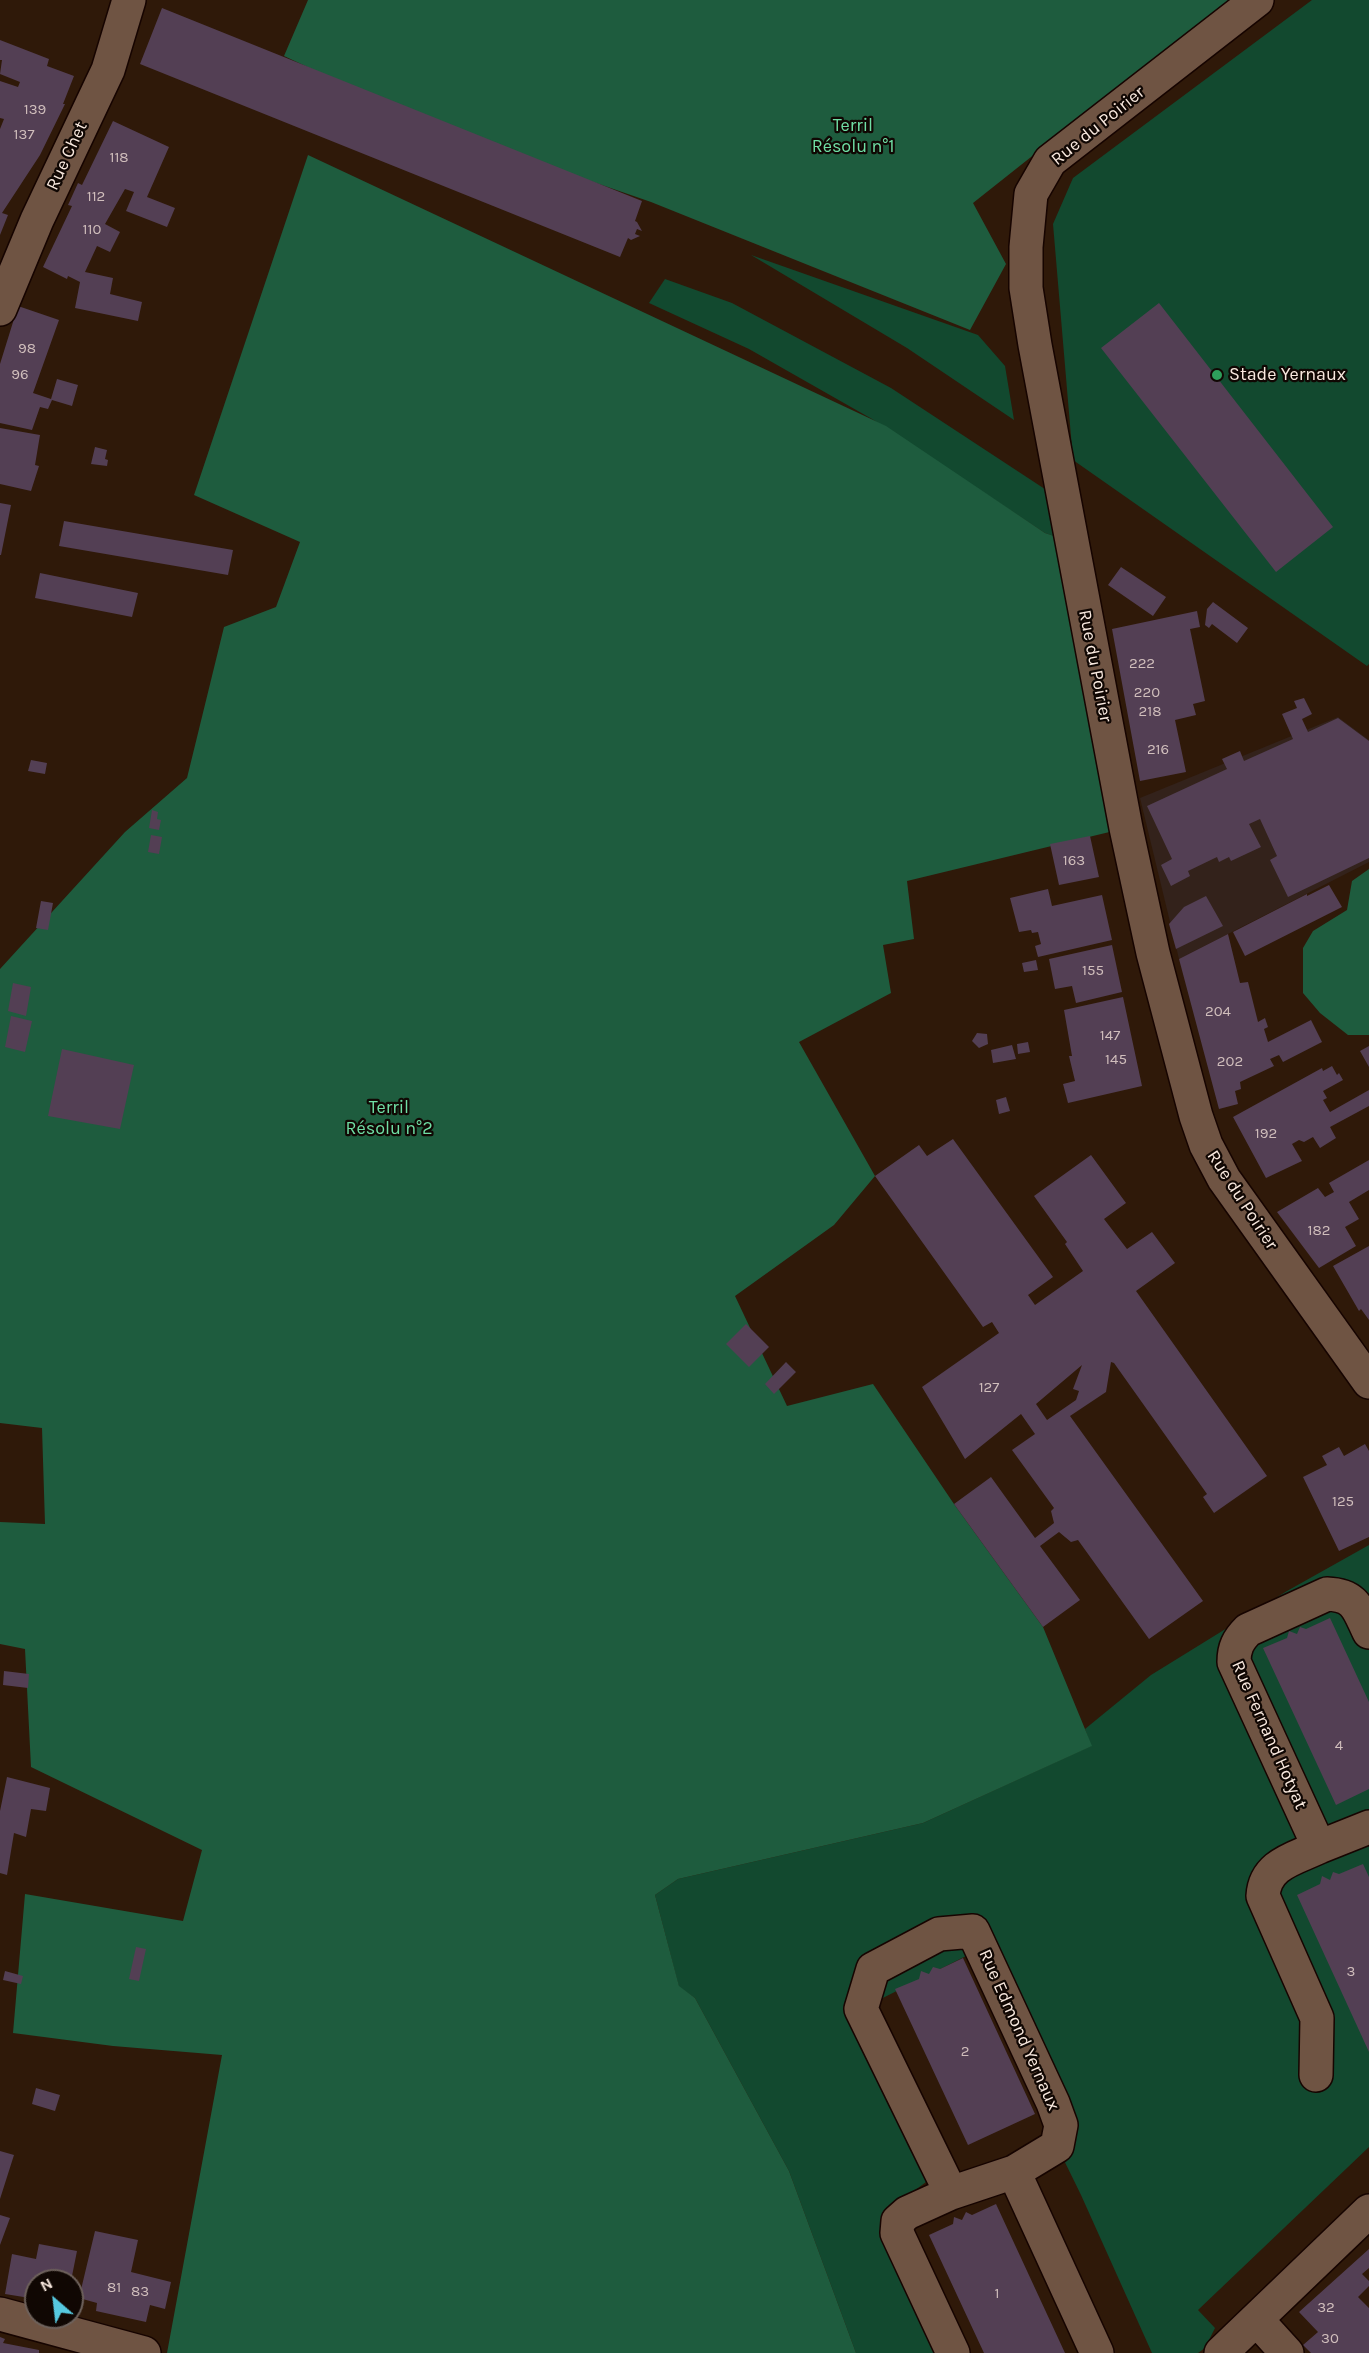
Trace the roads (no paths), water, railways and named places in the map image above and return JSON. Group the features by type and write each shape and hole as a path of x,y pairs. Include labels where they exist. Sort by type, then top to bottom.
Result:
{"street":[{"name":"Rue Chet","path":"0,309 37,220 108,70 129,0"},
{"name":"Rue du Poirier","path":"1257,0 1050,161 1031,194 1026,247 1026,288 1126,828 1153,953 1196,1116 1206,1145 1224,1179 1369,1382"},
{"name":"Rue Fernand Hotyat","path":"1319,1847 1233,1662 1234,1651 1239,1640 1248,1630 1327,1594 1338,1594 1352,1600 1369,1632"},
{"path":"1316,2075 1317,2018 1263,1896 1264,1883 1274,1869 1319,1847 1369,1827"},
{"name":"Rue Edmond Yernaux","path":"951,2193 861,2009 873,1969 939,1934 974,1931 1061,2125 1057,2146 1014,2172 951,2193 908,2213 898,2221 897,2233 953,2353"},
{"path":"1014,2172 1097,2353"},
{"path":"1221,2353 1369,2211"},
{"path":"927,2353 933,2312"},
{"path":"0,2314 144,2353"},
{"path":"1257,2320 1287,2353"}],"place":[{"name":"Stade Yernaux","path":"1217,375"}],"park label":[{"name":"Terril Résolu n°1","path":"853,136"},
{"name":"Terril Résolu n°2","path":"389,1118"}]}
